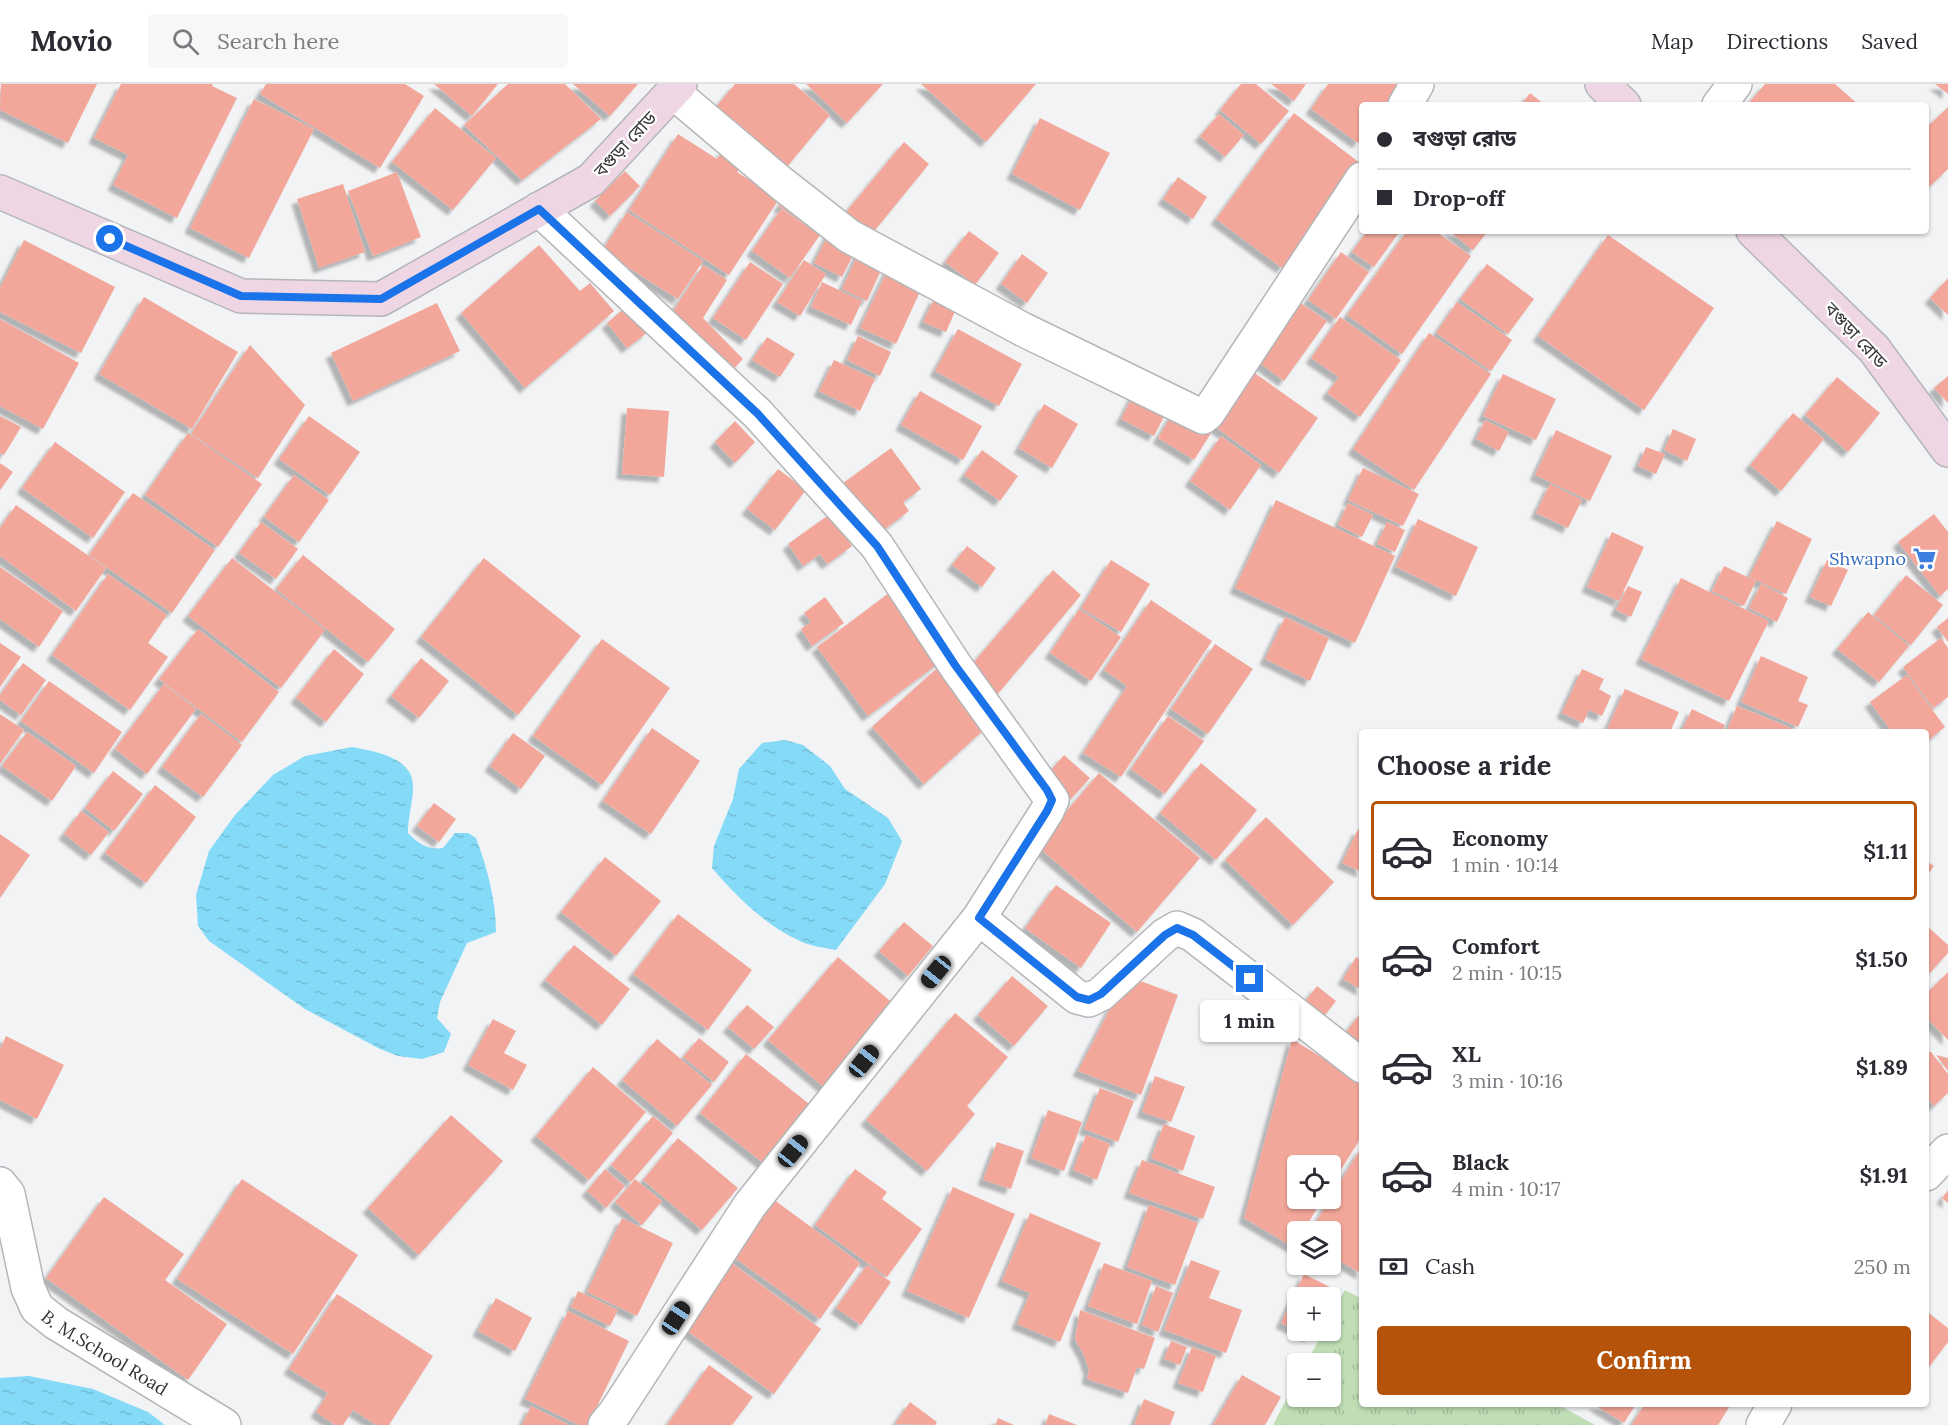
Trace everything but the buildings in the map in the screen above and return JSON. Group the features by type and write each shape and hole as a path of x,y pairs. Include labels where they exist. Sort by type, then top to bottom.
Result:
{"main road":[{"path":"1602,84 1621,102"},
{"name":"বগুড়া রোড","path":"0,192 241,296 381,299 591,180 676,88"},
{"name":"বগুড়া রোড","path":"1756,234 1874,349 1948,450"}],"street":[{"path":"1407,102 1417,84"},
{"path":"1721,102 1735,84"},
{"path":"676,88 781,183 849,236 1022,329 1203,417 1359,184"},
{"path":"539,209 758,414 877,546 955,665 1052,800 979,918 750,1205 605,1425"},
{"path":"979,918 1077,997 1089,1000 1101,994 1165,935 1177,928 1193,935 1359,1064"},
{"path":"1929,1171 1948,1151"},
{"name":"B. M.School Road","path":"0,1184 8,1194 28,1288 37,1308 56,1323 224,1425"},
{"path":"1763,1425 1773,1407"}],"green space":[{"path":"1345,1290 1359,1297 1359,1407 1562,1407 1595,1425 1273,1425 1287,1398 1287,1407 1341,1407 1341,1353 1312,1353 1318,1341 1341,1341 1341,1298"}],"water":[{"path":"785,740 803,745 830,766 845,789 888,818 902,841 885,884 836,950 804,943 775,927 742,900 712,868 714,846 733,799 739,769 762,743"},
{"path":"352,747 391,757 400,762 412,777 408,833 424,845 443,848 455,833 468,833 476,838 490,884 496,932 467,943 440,1002 437,1018 451,1034 444,1052 422,1059 398,1056 380,1049 305,1009 209,941 198,926 196,895 209,851 235,815 273,775 305,756"},
{"path":"29,1376 93,1389 148,1412 165,1425 0,1425 0,1378"}],"place":[{"name":"Shwapno","path":"1924,558"}],"route":[{"path":"110,239 241,296 381,299 539,209 758,414 877,546 955,665 1047,790 1052,800 1047,811 979,918 1077,997 1089,1000 1101,994 1165,935 1177,928 1193,935 1250,979"}]}
